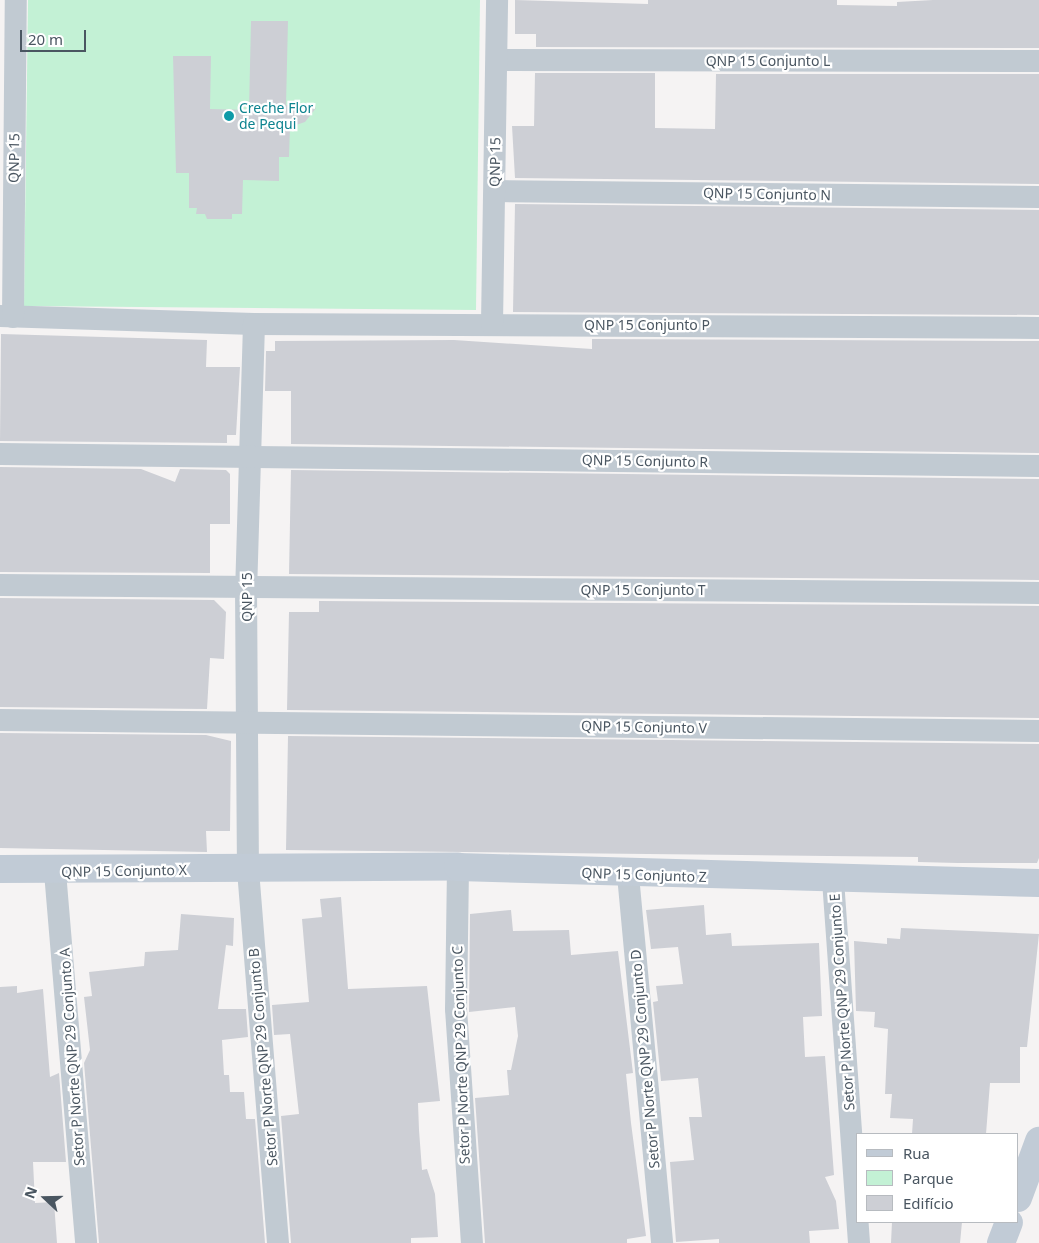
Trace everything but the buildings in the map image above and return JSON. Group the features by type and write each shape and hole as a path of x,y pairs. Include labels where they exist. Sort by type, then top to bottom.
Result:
{"street":[{"name":"QNP 15","path":"6,316 8,50 16,0"},
{"name":"QNP 15","path":"492,324 497,0"},
{"name":"QNP 15 Conjunto L","path":"497,60 1039,61"},
{"name":"QNP 15 Conjunto N","path":"495,191 1039,196"},
{"name":"QNP 15 Conjunto P","path":"6,316 254,324 1039,328"},
{"name":"QNP 15","path":"248,870 249,723 246,588 254,324"},
{"name":"QNP 15 Conjunto R","path":"0,454 1039,466"},
{"name":"QNP 15 Conjunto T","path":"0,585 1039,593"},
{"name":"QNP 15 Conjunto V","path":"0,720 1039,731"},
{"name":"QNP 15 Conjunto Z","path":"248,870 458,867 628,875 1039,883"},
{"name":"Setor P Norte QNP 29 Conjunto C","path":"458,867 456,1009 472,1243"},
{"name":"QNP 15 Conjunto X","path":"0,870 56,872 248,870"},
{"name":"Setor P Norte QNP 29 Conjunto B","path":"248,870 278,1243"},
{"name":"Setor P Norte QNP 29 Conjunto A","path":"56,872 86,1243"},
{"name":"Setor P Norte QNP 29 Conjunto D","path":"628,875 662,1243"},
{"name":"Setor P Norte QNP 29 Conjunto E","path":"833,880 856,1201"},
{"path":"1019,1195 1039,1141"},
{"name":"Setor P Norte QNP 29 Conjunto E","path":"858,1223 859,1243"},
{"path":"1001,1243 1009,1223"}],"green space":[{"path":"28,0 480,0 476,310 24,306"}],"place":[{"name":"Creche Flor de Pequi","path":"229,116"}]}
